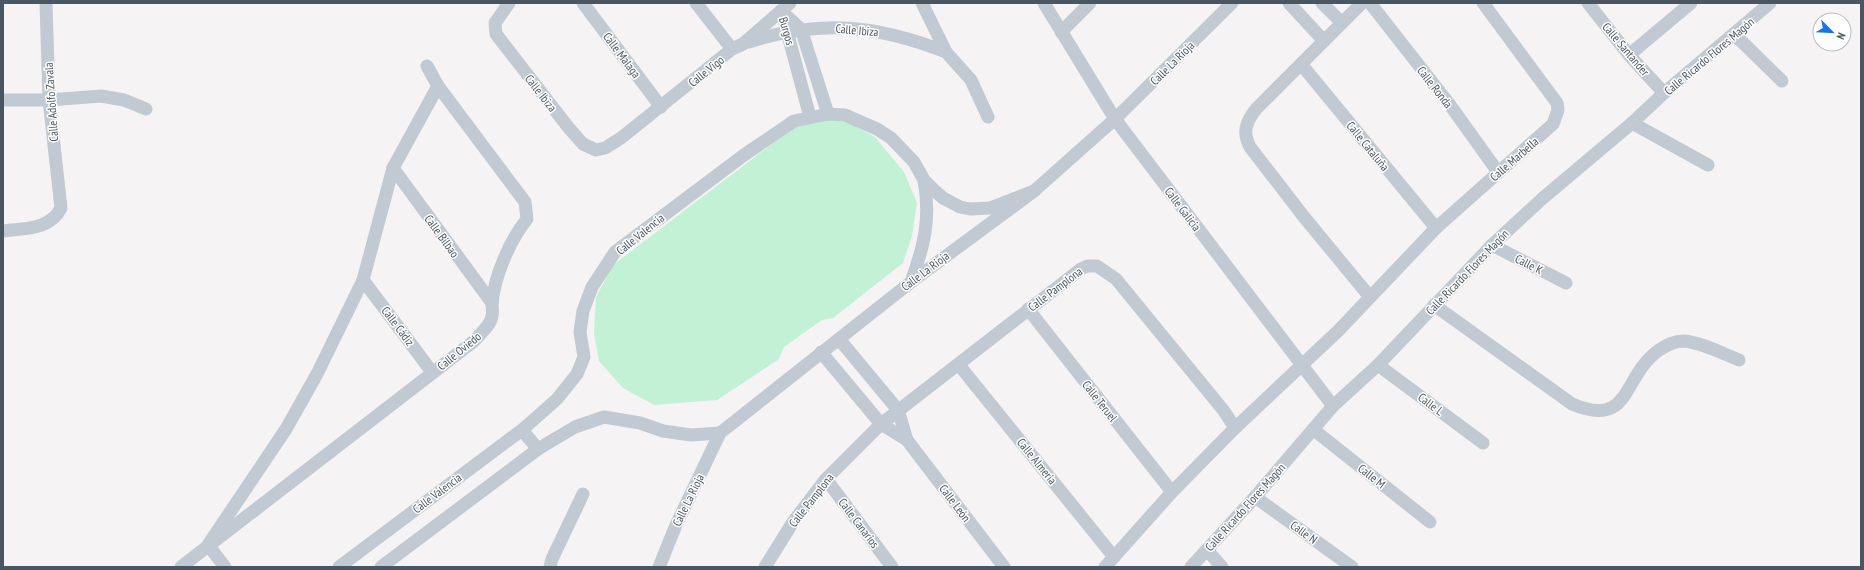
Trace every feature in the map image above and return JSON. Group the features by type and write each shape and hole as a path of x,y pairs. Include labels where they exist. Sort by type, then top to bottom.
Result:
{"street":[{"name":"Calle Adolfo Zavala","path":"3,231 44,225 51,222 56,217 60,208 61,200 49,100 46,3"},
{"name":"Calle Ibiza","path":"509,3 495,23 496,34 568,127 583,144 596,150 604,148 621,138"},
{"name":"Calle Malaga","path":"583,3 661,107"},
{"path":"696,3 737,47"},
{"name":"Calle Ibiza","path":"922,3 946,52 971,80 988,117"},
{"name":"Calle Galicia","path":"1044,3 1114,119 1333,406"},
{"path":"1061,32 1090,3"},
{"name":"Calle La Rioja","path":"659,567 676,525 720,433 911,282 1034,191 1114,119 1232,3"},
{"path":"1289,3 1324,41"},
{"path":"1322,3 1342,23"},
{"path":"1362,3 1256,109 1244,131 1246,139 1304,217 1370,297"},
{"name":"Calle Ronda","path":"1370,3 1450,105 1498,172"},
{"name":"Calle Marbella","path":"1235,428 1302,365 1436,228 1553,124 1558,110 1557,103 1483,3"},
{"name":"Calle Santander","path":"1588,3 1629,55 1664,93"},
{"path":"1629,55 1691,3"},
{"name":"Calle Ricardo Flores Magón","path":"1191,567 1255,497 1333,406 1378,365 1492,244 1543,198 1632,124 1664,93 1770,3"},
{"name":"Calle Vigo","path":"621,138 786,7"},
{"name":"Burgos","path":"786,7 801,29 828,114"},
{"name":"Burgos","path":"786,7 788,32 810,117"},
{"name":"Calle Ibiza","path":"737,47 801,29 858,28 917,41 946,52"},
{"path":"1734,34 1782,81"},
{"name":"Calle Cataluña","path":"1301,64 1436,228"},
{"name":"Calle Oviedo","path":"208,545 474,341 488,326 492,317 492,303 506,252 519,229 527,219 525,202 438,86 427,66"},
{"name":"Calle Oviedo","path":"181,567 196,563 286,430 317,374 363,280 392,168 438,86"},
{"path":"3,100 49,100 107,97 124,100 146,109"},
{"name":"Calle Valencia","path":"339,567 522,430 557,399 577,374 584,357 580,332 583,311 592,287 614,252 647,226 794,121 828,114 845,115 877,129 891,138 914,162 924,180 943,198 960,207 970,209 990,208 1034,191"},
{"path":"1632,124 1708,165"},
{"name":"Calle Bilbao","path":"392,168 492,303"},
{"path":"911,282 922,251 927,229 928,213 924,180"},
{"name":"Calle K","path":"1492,244 1566,283"},
{"name":"Calle Pamplona","path":"770,564 793,522 826,479 882,424 898,410 959,365 1081,269 1087,266 1097,266 1116,279 1224,411 1235,428"},
{"name":"Calle Cádiz","path":"363,280 432,372"},
{"path":"1434,305 1572,404 1594,412 1605,411 1615,407 1627,392 1640,368 1651,356 1672,342 1685,341 1739,360"},
{"name":"Calle Teruel","path":"1028,310 1172,492"},
{"name":"Calle León","path":"839,338 898,410 907,440"},
{"name":"Calle León","path":"821,352 882,424 907,440 1004,567"},
{"name":"Calle Almeria","path":"959,365 1110,562"},
{"name":"Calle L","path":"1378,365 1483,443"},
{"path":"381,567 538,449 576,427 604,417 640,423 663,431 691,435 720,433"},
{"path":"1110,562 1172,492 1235,428"},
{"path":"522,430 538,449"},
{"name":"Calle M","path":"1314,430 1430,522"},
{"name":"Calle Canarios","path":"826,479 892,567"},
{"path":"541,567 551,563 583,494"},
{"name":"Calle N","path":"1255,497 1352,567"},
{"path":"208,545 225,567"},
{"path":"1207,550 1222,567"}],"green space":[{"path":"840,118 875,137 904,172 917,203 912,236 903,263 833,318 822,320 784,347 779,359 717,400 654,405 623,388 599,361 594,333 596,297 613,265 798,124"}]}
